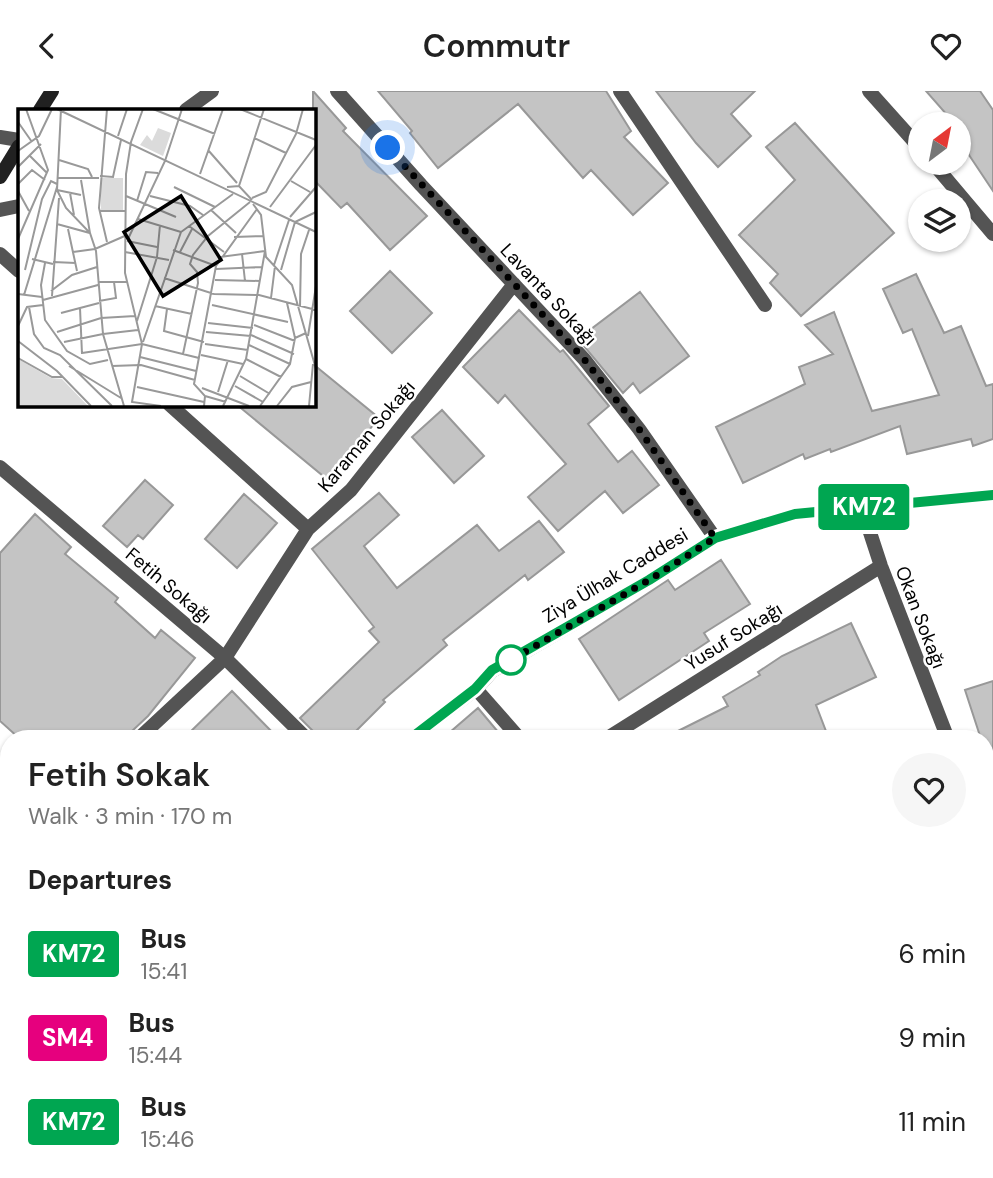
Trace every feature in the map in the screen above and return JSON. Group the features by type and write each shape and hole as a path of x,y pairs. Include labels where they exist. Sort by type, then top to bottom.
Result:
{"street":[{"path":"41,109 52,91"},
{"path":"187,109 212,91"},
{"name":"Lavanta Sokağı","path":"337,91 584,359 639,429 715,538"},
{"path":"620,91 765,305"},
{"path":"869,91 908,135"},
{"path":"0,137 18,140"},
{"path":"0,177 18,148"},
{"path":"943,175 993,235"},
{"path":"0,210 18,206"},
{"path":"0,254 18,270"},
{"name":"Karaman Sokağı","path":"148,730 225,658 308,529 351,490 514,284"},
{"path":"171,406 308,529"},
{"name":"Fetih Sokağı","path":"0,467 225,658 298,730"},
{"name":"Ziya Ülhak Caddesi","path":"423,730 475,689 492,670 649,580 715,538 795,514 993,495"},
{"name":"Okan Sokağı","path":"862,508 881,566 945,730"},
{"name":"Yusuf Sokağı","path":"620,730 881,566"},
{"path":"475,689 512,730"}],"building":[{"path":"313,91 346,128 343,131 427,216 390,250 347,203 341,208 315,181"},
{"path":"378,91 606,91 631,131 624,137 668,183 633,215 591,170 583,178 518,104 438,168 410,133 412,131"},
{"path":"656,91 755,91 731,114 751,136 718,167"},
{"path":"926,91 980,91 993,110 993,191 971,158 971,112 944,112"},
{"path":"795,123 894,233 801,316 770,283 778,274 739,235 795,180 766,147"},
{"path":"390,271 432,313 392,353 350,311"},
{"path":"916,274 944,333 961,326 986,386 993,384 993,439 973,446 971,439 907,454 900,426 831,452 830,449 805,459 803,454 743,483 716,427 805,384 799,367 833,354 805,325 834,312 872,411 939,395 912,329 903,333 883,289"},
{"path":"640,292 689,356 640,393 633,383 623,393 578,339"},
{"path":"519,310 560,352 563,350 609,406 588,424 618,462 632,451 659,485 623,513 605,491 558,531 528,497 566,464 505,395 498,403 463,367"},
{"path":"315,366 379,418 328,480 238,406 315,406"},
{"path":"442,410 484,456 454,483 412,437"},
{"path":"145,480 173,505 143,539 138,535 127,547 103,526"},
{"path":"379,493 399,515 364,546 397,588 477,525 499,551 539,521 564,552 528,580 525,575 443,640 447,645 383,700 385,702 357,730 312,730 300,718 379,642 369,631 374,627 312,549"},
{"path":"244,494 277,523 237,568 205,539"},
{"path":"35,514 71,547 65,554 118,598 115,602 155,638 161,630 195,658 148,716 133,730 10,730 0,721 0,553"},
{"path":"721,560 750,604 704,633 709,641 619,700 579,639 668,580 675,590"},
{"path":"851,623 876,677 816,705 826,730 680,730 728,706 723,697 760,675 758,672 782,656"},
{"path":"993,681 993,730 978,730 965,690"},
{"path":"232,691 270,730 192,730"},
{"path":"478,708 496,730 452,730"}],"bus line":[{"name":"KM72","path":"422,730 475,689 492,670 649,580 715,538 795,514 993,495"}],"route":[{"path":"388,148 584,359 639,429 715,538 649,580 511,660"}]}
